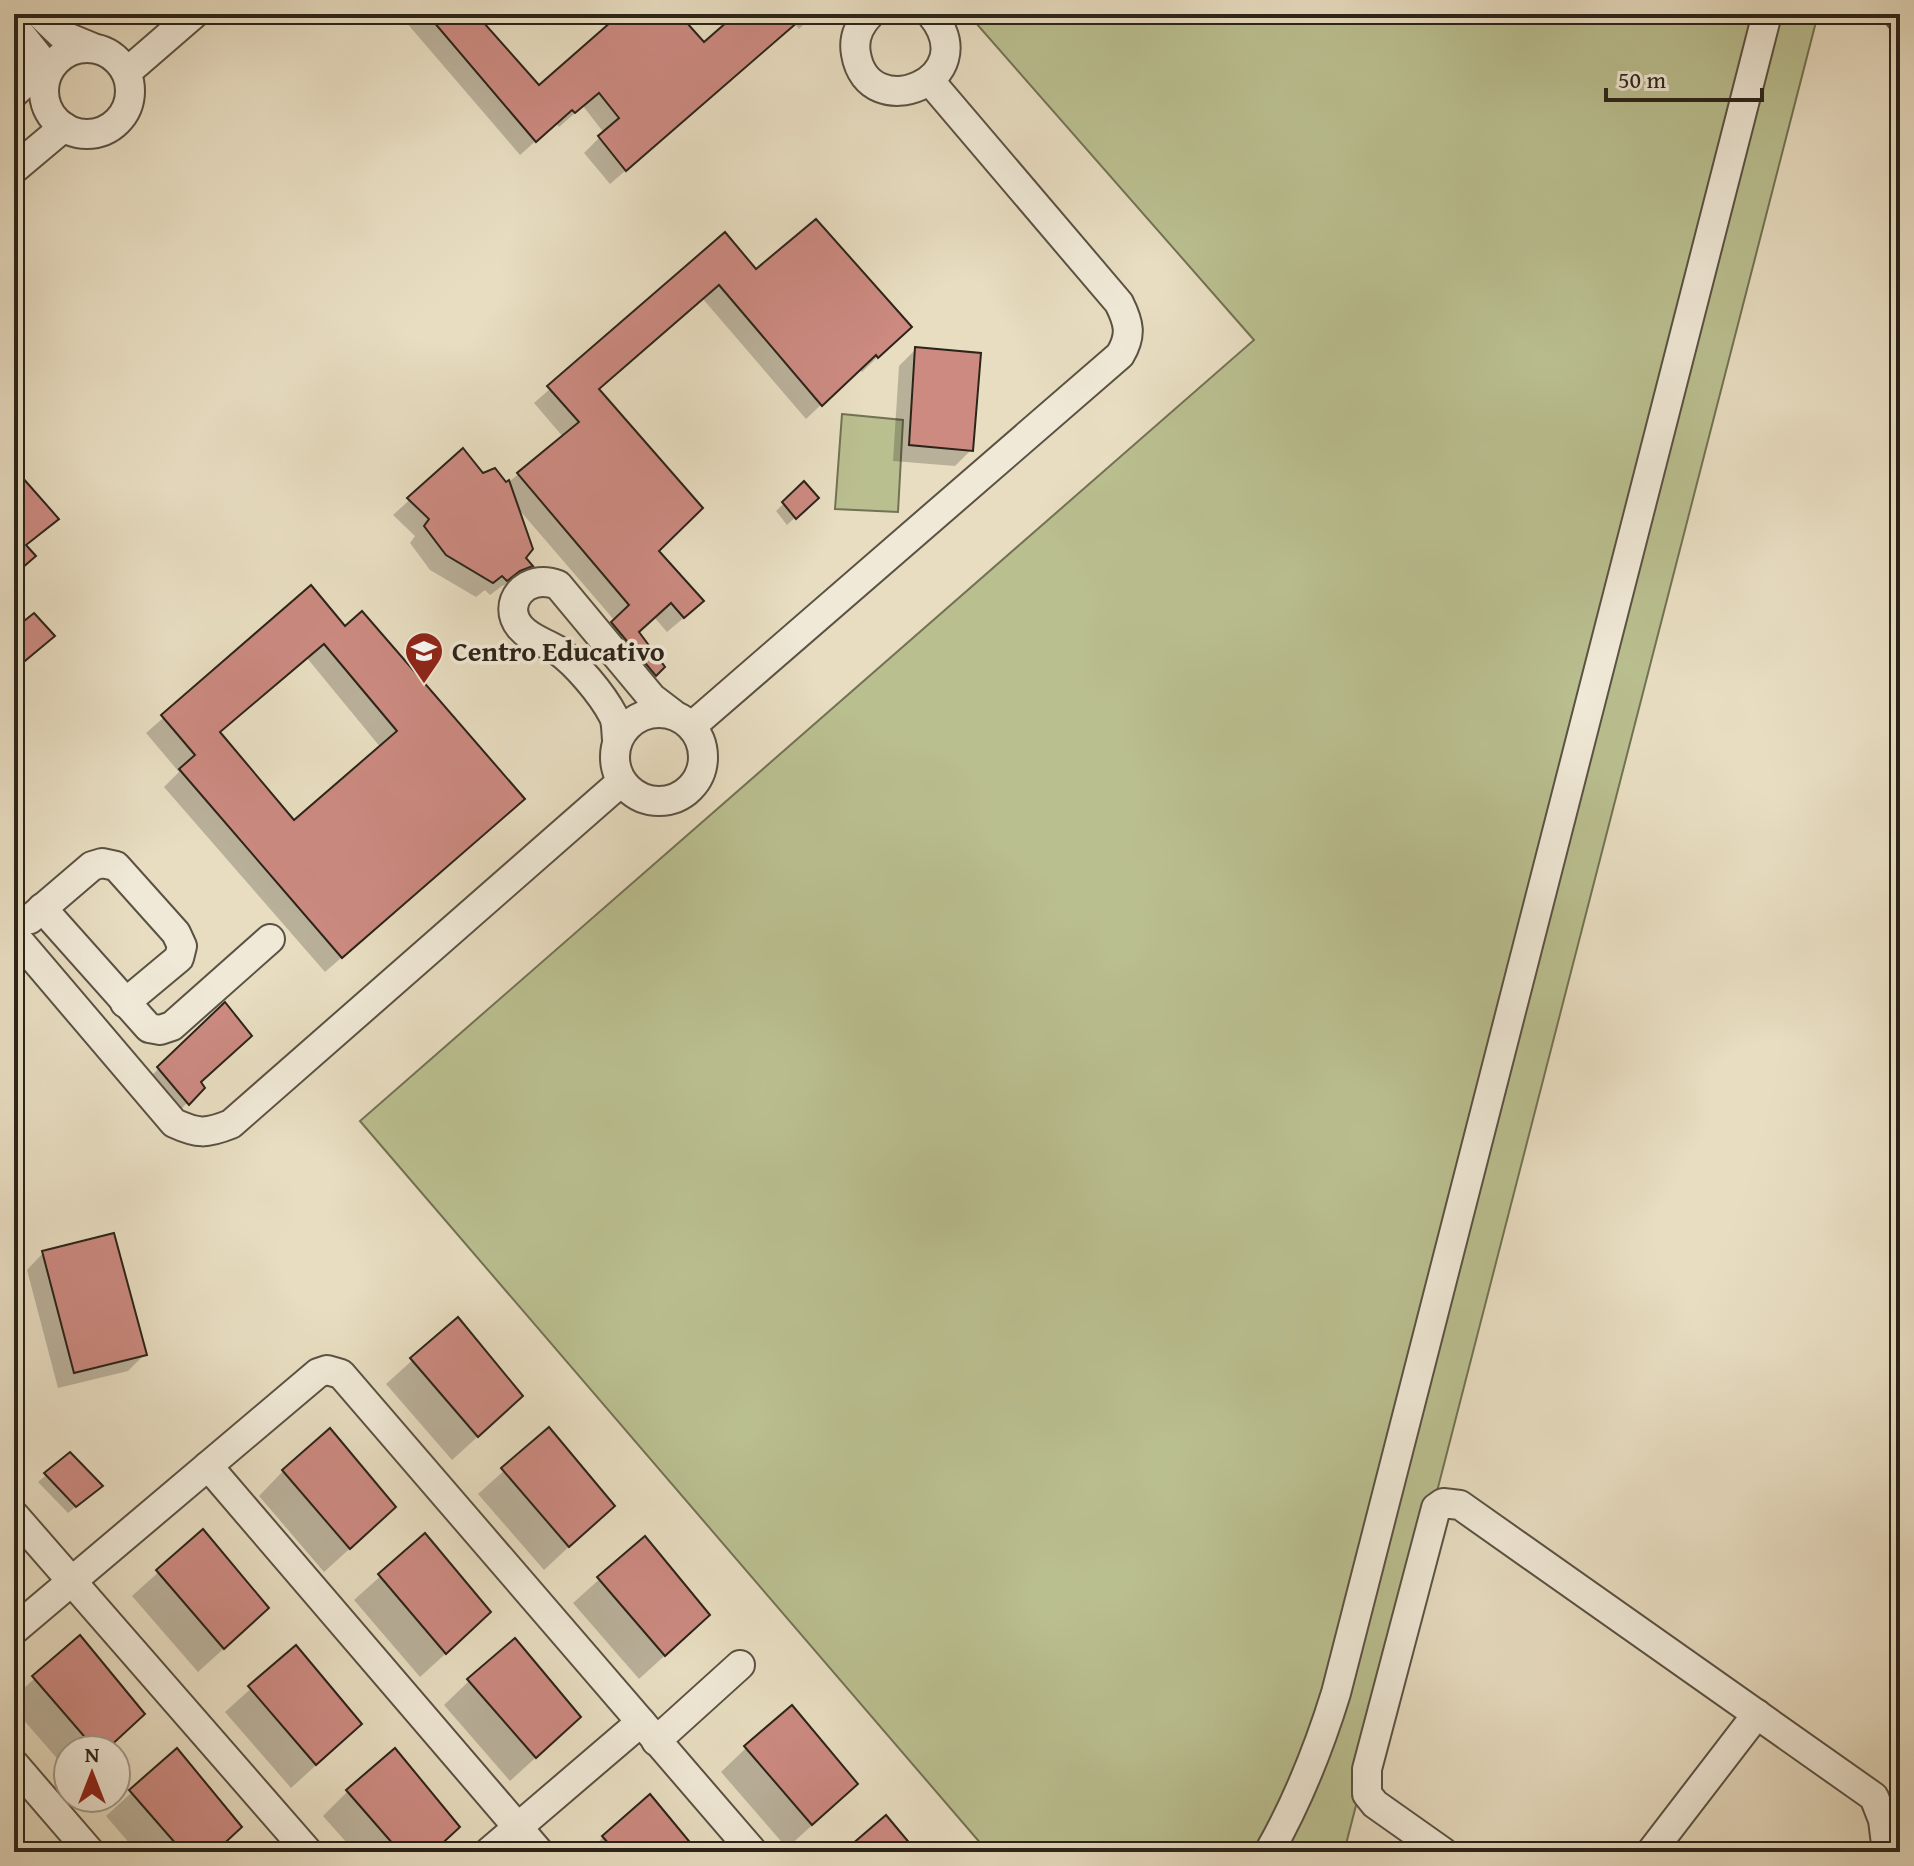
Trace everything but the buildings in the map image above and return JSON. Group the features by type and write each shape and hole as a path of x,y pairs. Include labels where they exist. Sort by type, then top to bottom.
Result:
{"street":[{"path":"14,26 32,47 53,118 76,132 103,131 115,124 129,102 131,87 127,72 118,60 106,52 62,35 40,14"},
{"path":"127,72 194,14"},
{"path":"870,14 857,34 857,63 876,85 889,91 904,92 918,89 930,81 940,69 945,55 945,39 940,25 931,14"},
{"path":"1269,1852 1307,1776 1336,1693 1767,14"},
{"path":"14,93 46,79 52,66 63,55 91,47"},
{"path":"683,720 1120,355 1129,340 1129,323 1119,303 930,81"},
{"path":"14,169 64,127"},
{"path":"544,580 558,585 652,698 683,720 703,748 702,772 687,792 665,802 640,798 621,782 614,761 617,739 615,718 571,660 532,638 518,625 514,609 518,594 529,583 544,580"},
{"path":"617,739 631,722 651,712 683,720"},
{"path":"125,1003 179,958 182,946 176,933 116,866 102,863 92,866 14,934 174,1123 194,1131 212,1132 231,1124 621,782"},
{"path":"42,908 149,1028 160,1030 172,1026 270,939"},
{"path":"14,1630 318,1373 327,1370 341,1374 753,1852"},
{"path":"208,1466 539,1852"},
{"path":"1443,1852 1375,1804 1367,1794 1367,1769 1436,1508 1443,1503 1460,1505 1874,1797 1883,1820 1887,1852"},
{"path":"14,1515 308,1852"},
{"path":"489,1852 517,1827 740,1665"},
{"path":"1651,1852 1757,1714"},
{"path":"14,1764 90,1852"}],"green space":[{"path":"968,14 1818,14 1344,1852 988,1852 360,1121 1254,340"},
{"path":"842,414 903,420 898,512 835,509"}],"place":[{"name":"Centro Educativo","path":"424,685"}]}
